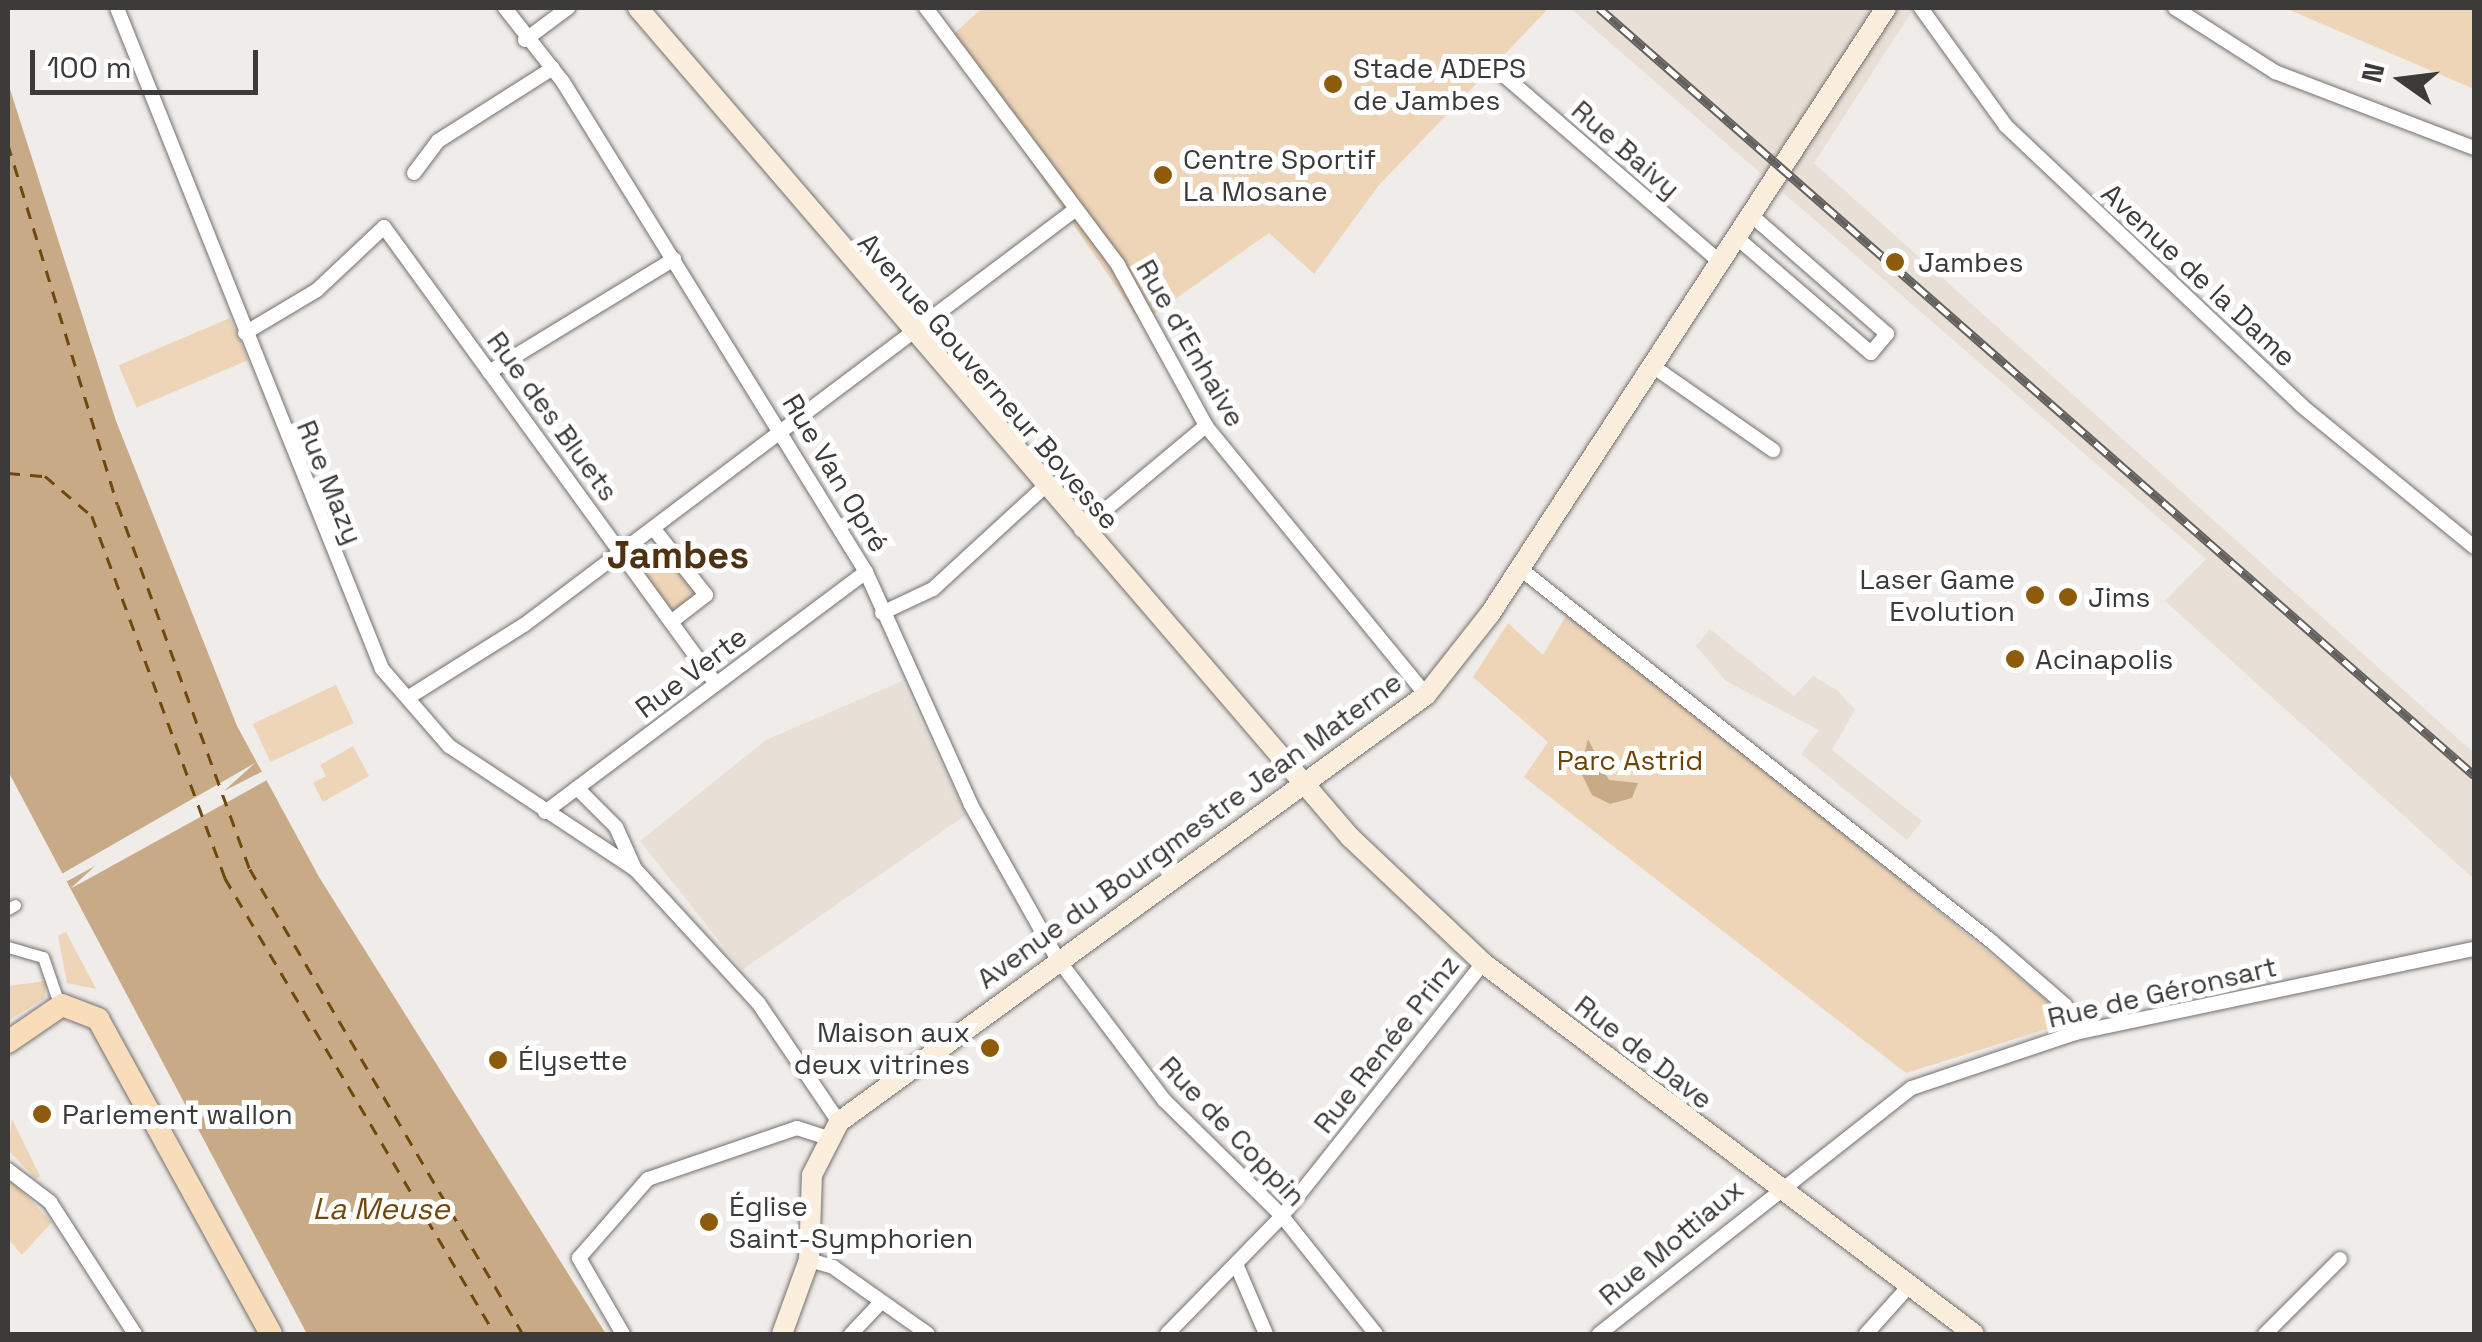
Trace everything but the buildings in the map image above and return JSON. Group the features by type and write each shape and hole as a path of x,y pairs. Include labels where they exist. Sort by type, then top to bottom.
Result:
{"main road":[{"name":"Avenue Gouverneur Bovesse","path":"638,8 906,330 1304,784"},
{"name":"Avenue du Bourgmestre Jean Materne","path":"834,1130 1057,958 1426,694 1518,567 1886,8"},
{"name":"Rue de Dave","path":"1304,784 1482,962 1974,1334"},
{"path":"8,1042 62,1005 98,1019 270,1334"},
{"path":"782,1334 809,1260 809,1194 834,1130"}],"street":[{"name":"Rue Mazy","path":"117,8 200,195 245,333 382,669 449,746 635,869 758,1004 834,1130"},
{"name":"Rue Van Opré","path":"505,8 525,40 552,68 784,432 866,572 971,805 1057,958"},
{"path":"525,40 568,8"},
{"name":"Rue d'Enhaive","path":"926,8 1118,265 1206,426 1426,694"},
{"name":"Avenue de la Dame","path":"1920,8 2006,126 2302,406 2474,547"},
{"path":"2175,8 2276,72 2474,148"},
{"path":"414,172 438,141 552,68"},
{"name":"Rue Baivy","path":"1500,72 1720,262"},
{"path":"409,697 654,529 784,432 906,330 1076,209"},
{"path":"1736,237 1871,353 1888,334 1751,214"},
{"name":"Rue des Bluets","path":"245,333 317,290 384,226 716,684"},
{"path":"490,372 674,259"},
{"path":"1652,365 1773,450"},
{"path":"1081,530 1206,426"},
{"path":"882,613 932,589 1044,487"},
{"path":"654,529 706,595 671,622"},
{"path":"1518,567 1991,941 2064,1005 2074,1033"},
{"name":"Rue Verte","path":"545,812 866,572"},
{"name":"Rue Mazy","path":"577,788 616,828 635,869"},
{"path":"8,947 43,956 56,995"},
{"name":"Rue de Géronsart","path":"1776,1188 1912,1088 2074,1033 2474,949"},
{"name":"Rue de Coppin","path":"1057,958 1164,1100 1282,1216 1376,1334"},
{"name":"Rue Renée Prinz","path":"1166,1334 1282,1216 1482,962"},
{"path":"622,1334 578,1258 648,1179 797,1128 834,1130"},
{"path":"8,1170 50,1202 135,1334"},
{"name":"Rue Mottiaux","path":"1599,1334 1776,1188"},
{"path":"2266,1334 2340,1259"},
{"path":"809,1260 928,1334"},
{"path":"1236,1264 1266,1334"},
{"path":"1866,1334 1910,1286"},
{"path":"852,1334 882,1302"}],"shaded area":[{"path":"1570,8 1914,8 1814,163 2474,753 2474,879 2165,601 2206,559"},
{"path":"1710,629 1794,696 1813,676 1837,690 1855,710 1832,750 1922,821 1907,840 1801,754 1819,730 1726,681 1696,646"},
{"path":"902,681 966,815 742,970 640,841 766,740"}],"green space":[{"path":"982,8 1549,8 1379,185 1314,274 1269,233 1141,323 947,40"},
{"path":"2285,8 2474,8 2474,89"},
{"path":"230,318 248,360 137,408 119,365"},
{"path":"653,544 696,593 672,615 635,558"},
{"name":"Parc Astrid","path":"1570,609 2055,1007 2056,1026 1906,1073 1524,777 1548,742 1473,677 1508,623 1543,655"},
{"path":"336,685 354,723 270,762 253,724"},
{"path":"353,746 369,776 323,802 313,783 326,776 320,765"},
{"path":"66,932 96,989 67,983 58,936"},
{"path":"46,981 45,998 8,1021 8,986"},
{"path":"12,1119 40,1176 36,1179 8,1150"},
{"path":"8,1178 52,1222 22,1255 8,1239"}],"water":[{"name":"La Meuse","path":"8,83 116,421 237,726 319,877 606,1334 307,1334 8,771"},
{"path":"1588,739 1609,780 1638,783 1632,798 1610,804 1592,795 1580,771"}],"pier":[{"path":"255,763 224,791 265,770 269,779 70,889 95,866 62,884 58,876"}],"ferry route":[{"path":"8,144 118,505 250,869 523,1334"},
{"path":"8,473 45,476 92,516 225,878 495,1334"}],"railway":[{"path":"1599,8 2474,775"}],"place":[{"name":"Stade ADEPS de Jambes","path":"1333,84"},
{"name":"Centre Sportif La Mosane","path":"1163,175"},
{"name":"Jambes","path":"1895,262"},
{"name":"Laser Game Evolution","path":"2035,595"},
{"name":"Jims","path":"2068,597"},
{"name":"Acinapolis","path":"2015,659"},
{"name":"Maison aux deux vitrines","path":"990,1048"},
{"name":"Élysette","path":"498,1060"},
{"name":"Parlement wallon","path":"42,1114"},
{"name":"Église Saint-Symphorien","path":"709,1222"}],"district":[{"name":"Jambes","path":"678,556"}]}
